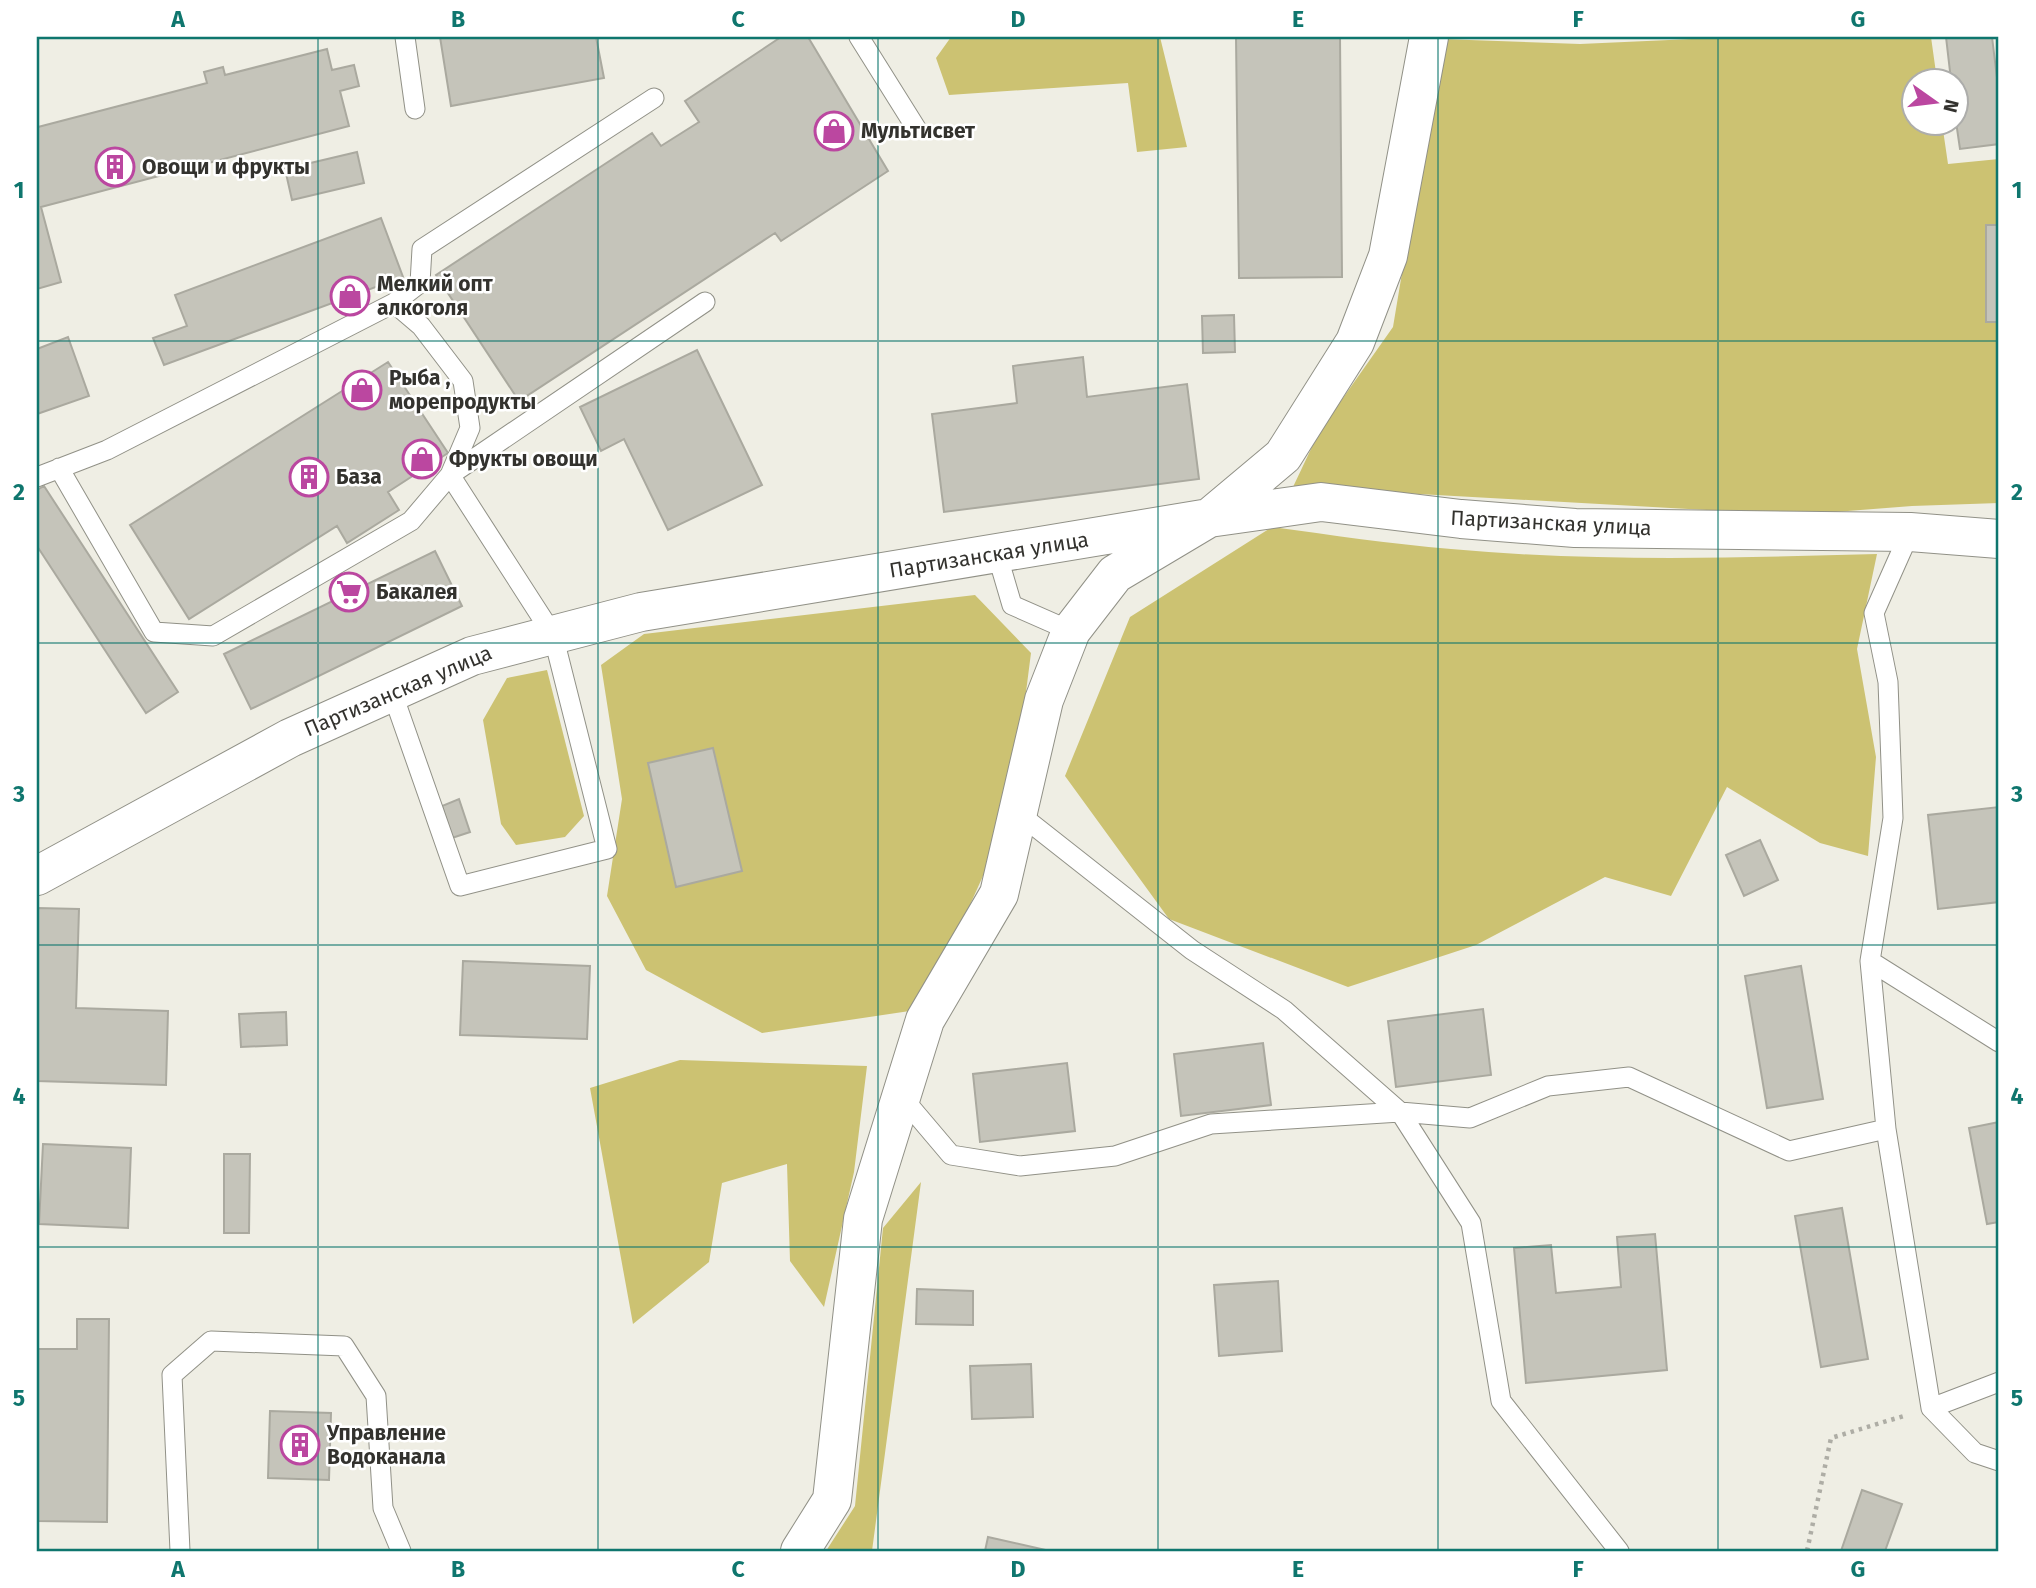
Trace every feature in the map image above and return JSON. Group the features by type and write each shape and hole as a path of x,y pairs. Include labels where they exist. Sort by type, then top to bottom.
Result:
{"street":[{"path":"800,1551 832,1500 863,1219 925,1020 999,894 1044,700 1071,631 1115,575 1209,518 1283,456 1355,342 1388,256 1429,37"},
{"name":"Партизанская улица","path":"37,876 289,738 472,656 641,612 1321,502 1461,519 1575,528 1910,532 1999,539"}],"lane":[{"path":"405,37 415,110"},
{"path":"859,37 916,128"},
{"path":"37,477 107,450 394,303 420,283 422,249 654,97"},
{"path":"59,468 154,632 213,636 411,521 450,475 705,302"},
{"path":"394,303 421,326 463,381 470,428 450,475"},
{"path":"392,692 460,886 607,849 553,635 450,475"},
{"path":"1910,532 1874,613 1888,682 1893,818 1870,961 1886,1129 1931,1408 1975,1453 1999,1461"},
{"path":"997,554 1012,605 1071,631"},
{"path":"1018,813 1192,950 1284,1010 1400,1112 1471,1223 1501,1401 1619,1551"},
{"path":"1870,961 1999,1042"},
{"path":"901,1096 951,1155 1020,1166 1115,1156 1211,1124 1400,1112 1470,1118 1548,1086 1629,1077 1789,1151 1886,1129"},
{"path":"180,1551 173,1375 211,1341 344,1346 376,1396 383,1508 401,1551"},
{"path":"1931,1408 1999,1381"}],"path":[{"path":"1807,1551 1831,1438 1931,1408"}],"shaded area":[{"path":"951,37 1160,37 1187,147 1137,152 1128,83 949,95 936,58"},
{"path":"1736,37 1931,37 1935,66 1899,66 1899,136 1944,136 1948,164 1999,159 1999,503 1912,506 1796,515 1293,487 1319,432 1393,327 1441,39 1580,44"},
{"path":"1272,527 1429,547 1558,556 1717,558 1877,554 1857,649 1876,757 1868,856 1820,843 1727,787 1671,896 1605,877 1476,945 1348,987 1169,919 1065,776 1130,617"},
{"path":"975,595 1031,653 1022,723 1001,836 923,1009 762,1033 646,970 607,896 622,799 601,665 644,634"},
{"path":"547,670 584,816 565,837 516,845 501,824 483,720 507,678"},
{"path":"680,1060 867,1066 854,1172 824,1307 790,1261 787,1164 722,1183 709,1262 633,1324 590,1088"},
{"path":"921,1182 872,1551 826,1551 855,1506 883,1228"}],"building":[{"path":"440,37 596,37 604,78 451,106"},
{"path":"781,37 808,37 888,171 781,241 775,233 519,401 436,275 652,133 661,146 699,122 685,101"},
{"path":"1236,37 1340,37 1342,277 1239,278"},
{"path":"1946,37 1992,37 1999,94 1999,144 1960,149 1958,136 1969,136 1969,66 1949,66"},
{"name":"Овощи и фрукты","path":"327,49 332,70 354,65 359,86 340,91 349,126 41,207 61,282 37,289 37,124 38,127 207,83 204,72 223,67 225,75"},
{"path":"357,152 364,183 292,200 285,169"},
{"path":"381,218 403,277 164,365 153,338 187,326 175,295"},
{"path":"1986,225 1999,225 1999,322 1986,322"},
{"path":"1234,315 1235,352 1203,353 1202,316"},
{"path":"68,337 89,396 37,414 37,349"},
{"path":"697,350 762,485 668,530 624,439 601,451 580,407"},
{"path":"1083,357 1087,397 1187,384 1199,479 944,512 932,414 1017,403 1013,366"},
{"name":"База","path":"388,362 448,453 388,492 399,510 347,543 337,526 189,619 130,525"},
{"path":"44,486 178,692 146,713 37,546 37,490"},
{"path":"435,551 462,606 251,709 224,654"},
{"path":"713,748 742,871 676,887 648,763"},
{"path":"459,799 470,832 452,838 442,806"},
{"path":"1999,807 1999,902 1938,909 1928,815"},
{"path":"1760,840 1778,880 1744,896 1726,855"},
{"path":"37,908 79,909 76,1008 168,1011 166,1085 37,1081"},
{"path":"463,961 590,966 587,1039 460,1035"},
{"path":"1801,966 1823,1099 1767,1108 1745,976"},
{"path":"1483,1009 1491,1075 1396,1087 1388,1021"},
{"path":"286,1012 287,1045 241,1047 239,1014"},
{"path":"1263,1043 1271,1105 1181,1116 1174,1054"},
{"path":"1067,1063 1075,1131 980,1142 973,1074"},
{"path":"1999,1122 1999,1222 1987,1224 1969,1128"},
{"path":"43,1144 131,1148 128,1228 39,1224"},
{"path":"224,1154 250,1154 249,1233 224,1233"},
{"path":"1842,1208 1868,1359 1821,1367 1795,1216"},
{"path":"1655,1234 1667,1370 1526,1383 1514,1248 1551,1245 1556,1293 1621,1287 1617,1237"},
{"path":"1278,1281 1282,1351 1219,1356 1214,1285"},
{"path":"917,1289 973,1291 973,1325 916,1324"},
{"path":"77,1319 109,1319 107,1522 37,1521 37,1349 77,1349"},
{"path":"1031,1364 1033,1417 972,1419 970,1366"},
{"name":"Управление Водоканала","path":"270,1411 331,1413 329,1480 268,1478"},
{"path":"1862,1490 1902,1504 1885,1551 1841,1551"},
{"path":"988,1537 1050,1551 985,1551"}],"place":[{"name":"Мультисвет","path":"834,131"},
{"name":"Овощи и фрукты","path":"115,167"},
{"name":"Мелкий опт алкоголя","path":"350,296"},
{"name":"Рыба , морепродукты","path":"362,390"},
{"name":"Фрукты овощи","path":"422,459"},
{"name":"База","path":"309,477"},
{"name":"Бакалея","path":"349,592"},
{"name":"Управление Водоканала","path":"300,1445"}]}
